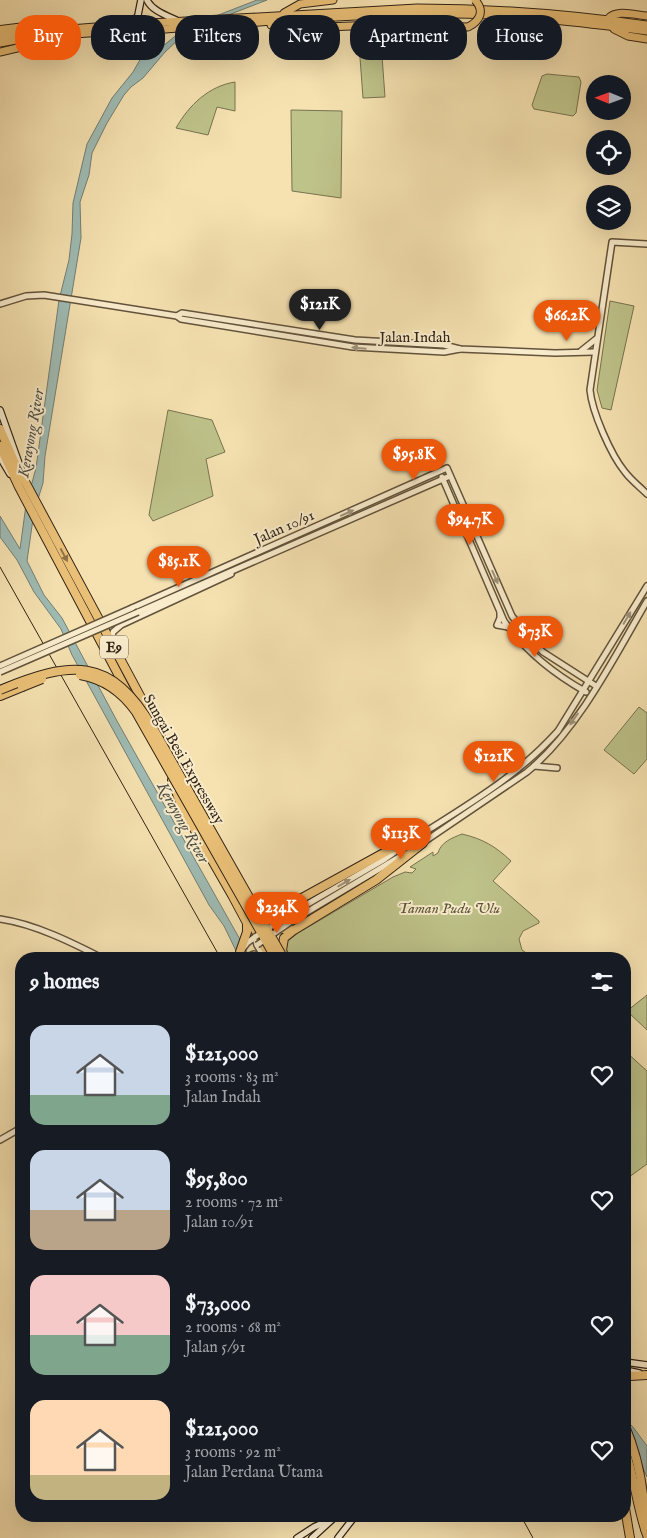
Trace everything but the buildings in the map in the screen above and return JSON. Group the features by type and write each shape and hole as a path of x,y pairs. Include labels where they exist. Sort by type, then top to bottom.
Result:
{"highway":[{"path":"282,14 300,4 332,0"},
{"path":"259,23 323,28 389,24 468,27 476,23 479,18 479,5 475,0"},
{"path":"259,17 282,14 383,9 459,8 550,13 647,32"},
{"path":"608,23 611,15 619,13 647,16"},
{"path":"259,22 457,14 647,25"},
{"path":"608,23 628,36 647,39"},
{"path":"81,33 175,27"},
{"path":"0,30 15,28"},
{"path":"0,37 15,36"},
{"path":"0,43 15,40"},
{"path":"0,52 15,48"},
{"name":"E9","path":"0,429 192,796 279,952"},
{"name":"E9","path":"1,451 170,773 267,952"},
{"name":"Sungai Besi Expressway","path":"0,690 55,671 81,670 106,677 129,694 148,720 279,952"},
{"name":"Sungai Besi Expressway","path":"0,696 46,677 76,675 97,679 124,696 143,723 272,952"},
{"path":"170,773 182,808 232,895 248,927 241,952"},
{"path":"412,840 391,849 278,915 278,924 283,929 293,925 376,880 423,843"},
{"path":"252,906 261,913 284,913"},
{"path":"282,952 284,938 293,925"},
{"path":"631,1376 647,1374"},
{"path":"631,1441 637,1478 640,1516 646,1532"},
{"path":"631,1464 637,1478"},
{"path":"627,1522 630,1538"}],"main road":[{"path":"138,15 141,0"},
{"path":"147,0 155,10 175,20"},
{"path":"0,410 24,478"},
{"path":"1,451 4,465 20,488"},
{"path":"631,1363 647,1365"},
{"path":"631,1372 647,1374"},
{"path":"297,1538 325,1522"},
{"path":"312,1538 330,1522"},
{"path":"338,1538 351,1522"}],"street":[{"path":"647,244 612,242 594,352 590,390 591,401 606,438 618,461 625,472 647,494"},
{"name":"Jalan Indah","path":"0,304 34,295 54,296 177,316 182,313 355,340 444,345 460,349 594,352"},
{"path":"580,352 596,339"},
{"name":"Jalan 10/91","path":"0,666 447,468 450,476 244,566"},
{"path":"439,472 509,628 528,651 542,663 591,694"},
{"path":"450,476 512,616 530,640 543,652 596,686"},
{"path":"111,641 113,632 121,625 226,578 244,566"},
{"path":"0,672 244,566"},
{"path":"412,840 498,785 525,765 558,731 647,586"},
{"path":"423,843 504,788 533,766 556,744 591,694 647,601"},
{"path":"500,610 500,618 497,624 505,625 509,628"},
{"path":"609,648 618,640 624,641"},
{"path":"580,675 585,676 594,673"},
{"path":"575,685 576,702"},
{"path":"533,766 558,768"},
{"path":"244,952 255,936 284,913"},
{"path":"0,919 70,941 91,952"},
{"path":"247,952 293,925"},
{"path":"255,936 260,952"},
{"path":"0,1140 15,1131"}],"green space":[{"path":"360,60 382,60 385,97 363,98"},
{"path":"547,74 579,77 581,82 576,113 573,116 534,109 532,105 542,76"},
{"path":"235,82 235,111 217,107 208,135 176,128 194,104 208,92"},
{"path":"291,110 342,111 341,198 292,191"},
{"path":"610,301 634,306 611,410 602,408 597,390"},
{"path":"168,410 212,420 225,452 206,459 213,496 153,521 149,515"},
{"path":"639,707 647,713 647,759 634,774 604,750"},
{"name":"Taman Pudu Ulu","path":"462,834 476,838 500,851 511,861 493,881 539,921 539,923 523,931 519,939 522,950 525,952 286,952 288,939 393,877 405,872 412,873 416,869 410,867 433,852 433,856 438,853 444,843"},
{"path":"647,995 647,1030 631,1015 631,1008"},
{"path":"631,1056 647,1071 647,1164 631,1176"}],"water":[{"path":"257,0 267,0 228,15 218,15"},
{"path":"175,36 175,43 165,52 165,44"},
{"path":"140,60 158,60 143,78 124,95 92,153 89,175 80,202 81,238 45,456 43,483 34,512 27,561 44,595 62,618 117,721 247,952 237,952 224,926 209,905 72,655 61,629 34,592 17,560 0,537 0,516 20,549 26,505 36,468 59,300 69,260 73,203 87,144 112,98 133,72"},
{"path":"631,1425 647,1446 647,1477 631,1445"}],"tram line":[{"path":"0,567 217,952"},
{"path":"524,1522 533,1538"}],"water label":[{"name":"Kerayong River","path":"30,433"},
{"name":"Kerayong River","path":"184,822"}]}
